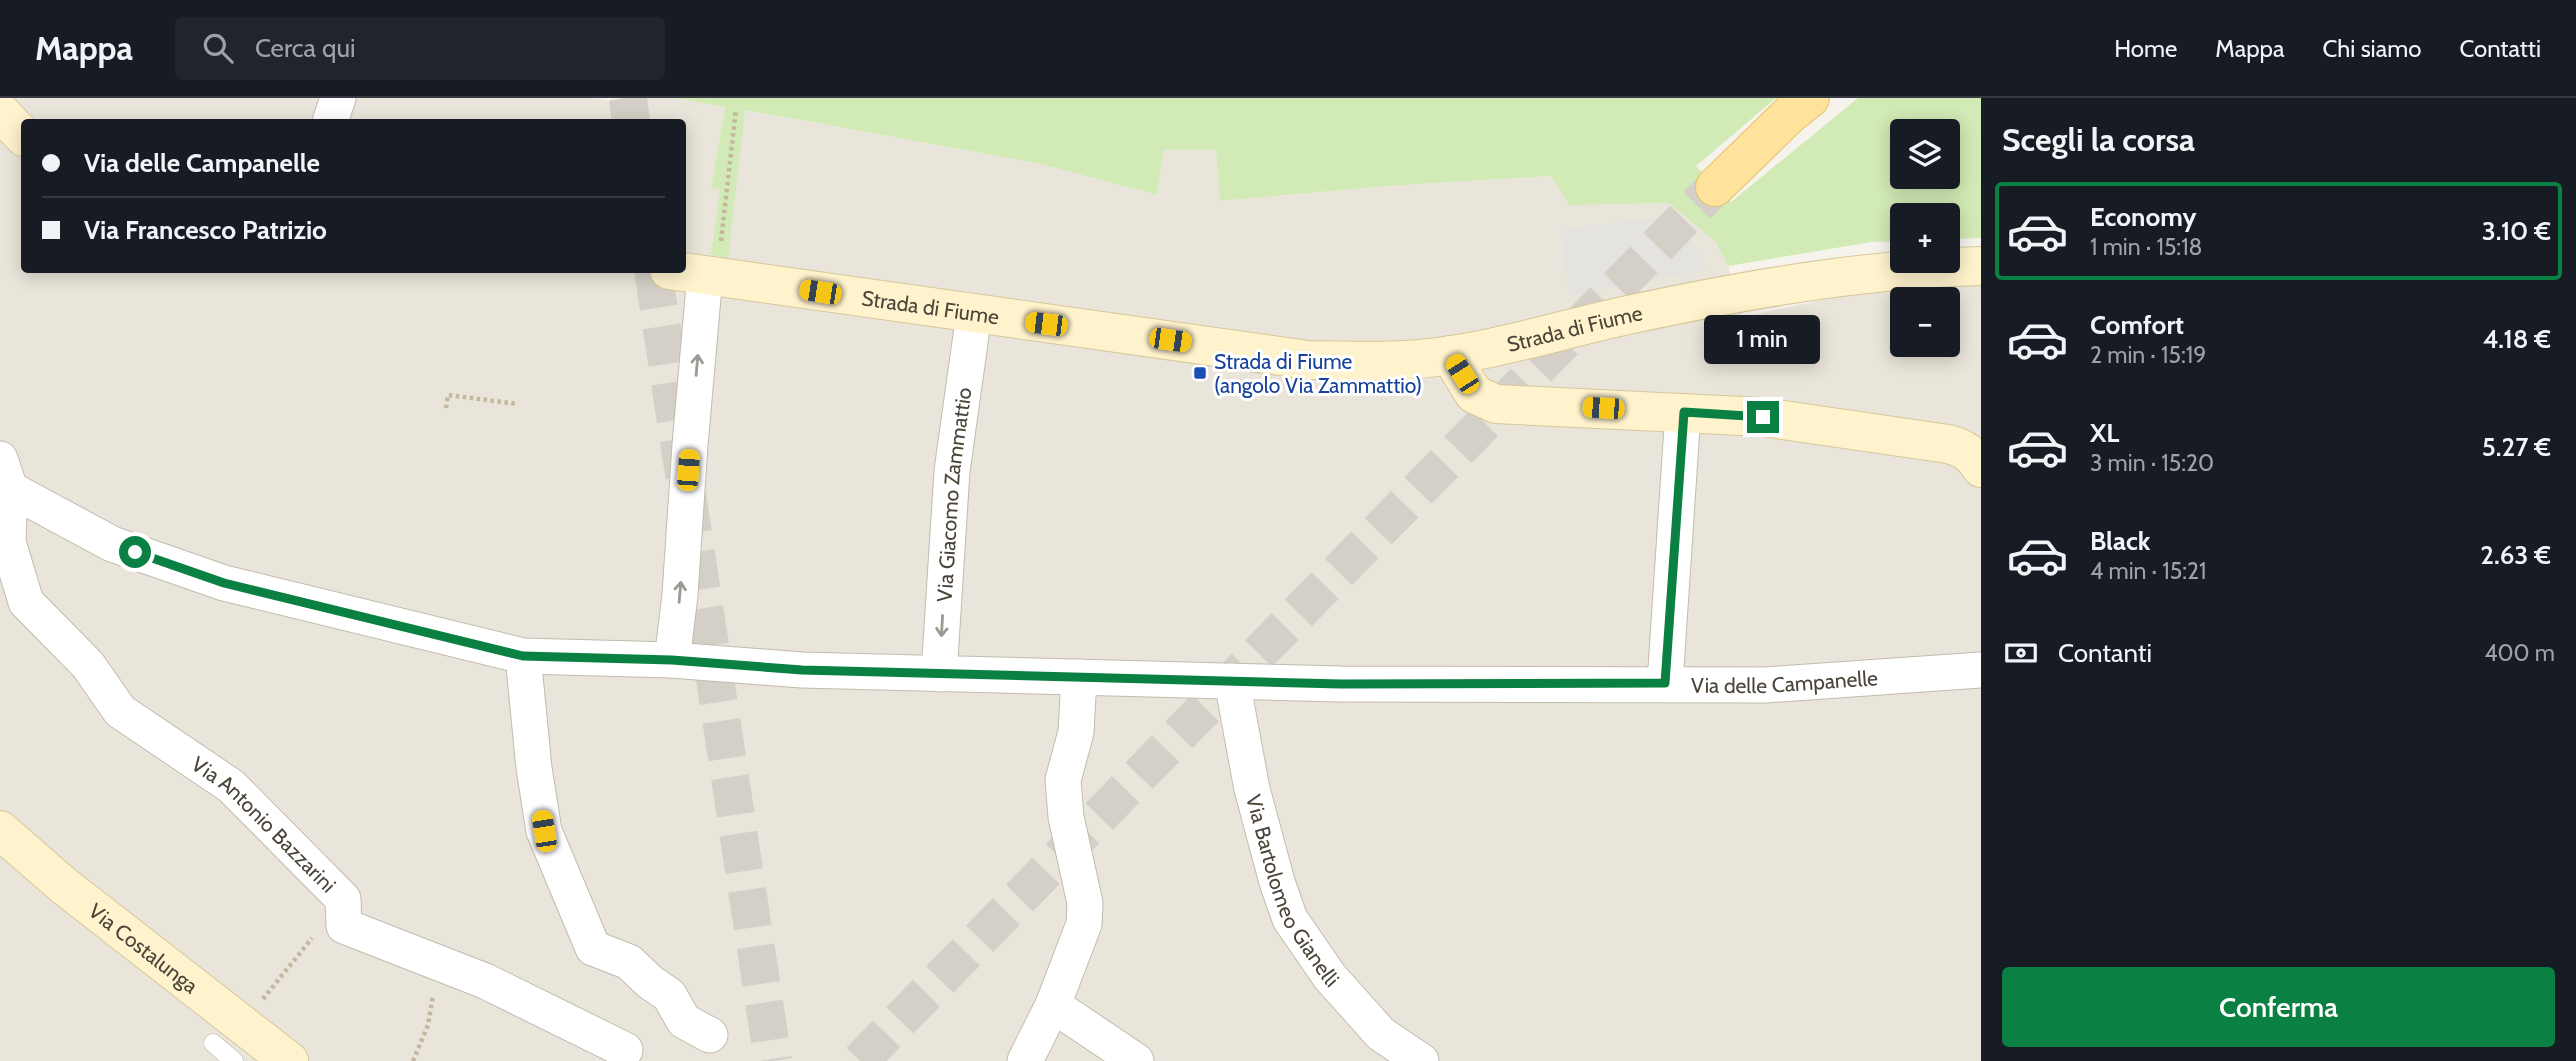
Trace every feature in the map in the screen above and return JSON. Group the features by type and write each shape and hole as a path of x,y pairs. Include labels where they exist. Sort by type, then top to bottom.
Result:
{"main road":[{"path":"1715,187 1810,98"},
{"path":"0,111 21,134"},
{"name":"Strada di Fiume","path":"697,274 1308,360 1404,360 1450,355 1754,291 1884,271 1981,266"},
{"path":"1450,355 1474,394 1496,404 1763,417 1948,444 1964,448 1981,468"},
{"name":"Via Costalunga","path":"0,830 63,885 230,1043 289,1061"}],"street":[{"path":"331,119 338,98"},
{"path":"672,660 680,595 690,445 697,274"},
{"name":"Via Giacomo Zammattio","path":"939,674 952,471 974,314"},
{"path":"1665,683 1684,412"},
{"name":"Via delle Campanelle","path":"5,474 112,544 224,583 523,656 672,660 802,670 1341,684 1765,685 1981,670"},
{"name":"Via Antonio Bazzarini","path":"5,474 8,542 26,602 88,665 120,711 231,786 343,899 344,926 485,981 625,1050"},
{"path":"523,656 534,768 544,831 593,948 629,962 669,995 684,1021 710,1035"},
{"path":"1025,1061 1053,1005 1084,924 1085,903 1066,817 1063,780 1076,732 1079,677"},
{"name":"Via Bartolomeo Gianelli","path":"1232,681 1252,789 1290,919 1330,977 1381,1034 1421,1061"},
{"path":"1053,1005 1136,1061"}],"path":[{"path":"697,274 736,109"},
{"path":"446,408 448,395 518,404"},
{"path":"230,1043 343,899"},
{"path":"413,1061 428,1025 438,963"}],"shaded area":[{"path":"0,98 594,98 617,102 618,98 675,98 725,107 711,187 720,189 712,255 727,258 744,110 1041,164 1157,195 1164,150 1216,150 1221,201 1389,186 1551,176 1569,204 1669,203 1717,242 1728,266 1743,317 1890,287 1890,357 1960,357 1960,287 1899,287 1981,283 1981,1061 0,1061"},
{"path":"1662,217 1671,234 1685,233 1706,270 1569,296 1561,229"}],"green space":[{"path":"675,98 1776,98 1696,166 1731,202 1858,98 1981,98 1981,238 1960,239 1960,203 1890,203 1890,241 1871,242 1728,266 1716,242 1669,203 1569,205 1551,176 1389,186 1220,201 1216,150 1164,150 1157,195 1041,164 745,110 728,258 711,255 720,189 711,188 725,107"}],"tunnel":[{"path":"628,98 631,119"},
{"path":"860,1061 1715,187"},
{"path":"653,273 773,1061"}],"place":[{"name":"Strada di Fiume (angolo Via Zammattio)","path":"1200,373"}],"route":[{"path":"135,552 224,583 523,656 672,660 802,670 1341,684 1665,683 1684,412 1763,417"}]}
